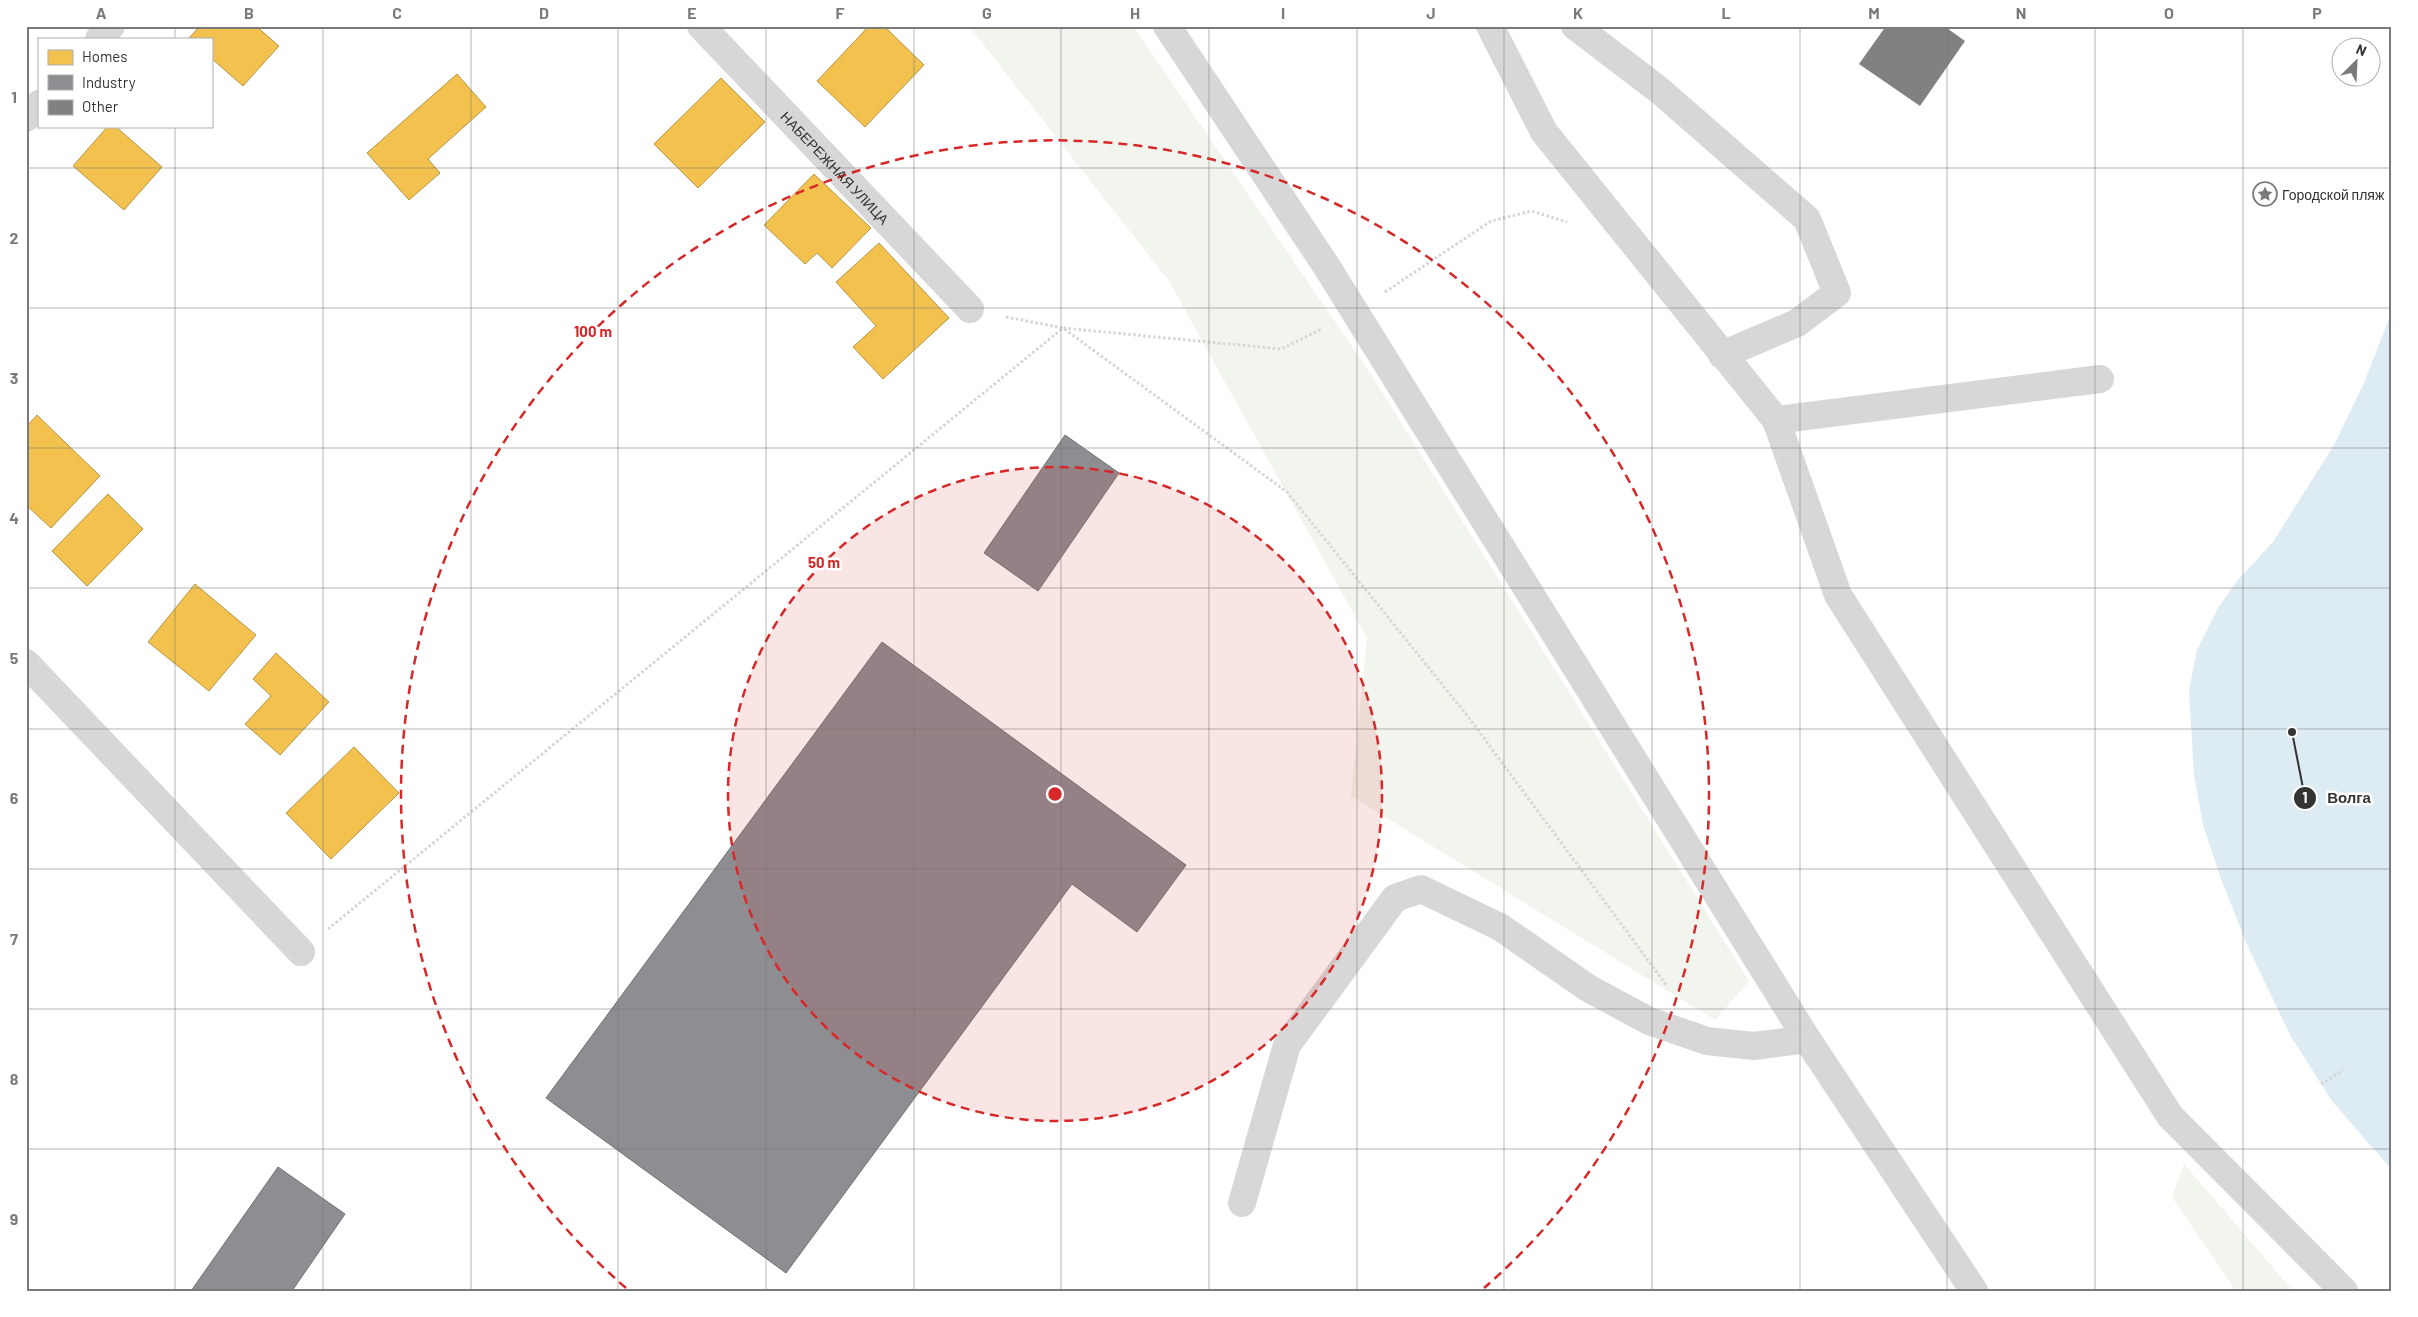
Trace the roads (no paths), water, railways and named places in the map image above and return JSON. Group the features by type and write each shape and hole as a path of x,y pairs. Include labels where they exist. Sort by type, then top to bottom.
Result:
{"street":[{"path":"100,38 111,26"},
{"name":"НАБЕРЕЖНАЯ УЛИЦА","path":"702,26 970,309"},
{"path":"1167,26 1327,267 1807,1039 1974,1291"},
{"path":"1490,26 1544,132 1722,356 1776,420 1838,594 2170,1116 2344,1291"},
{"path":"1575,26 1659,90 1807,219 1837,293 1797,323 1722,356"},
{"path":"26,118 38,105"},
{"path":"1776,420 2100,380"},
{"path":"26,663 300,952"},
{"path":"1242,1203 1288,1045 1395,898 1421,889 1500,927 1588,988 1649,1021 1707,1041 1754,1046 1807,1039"}],"place":[{"name":"Городской пляж","path":"2265,194"},
{"name":"Волга","path":"2292,732"}]}
